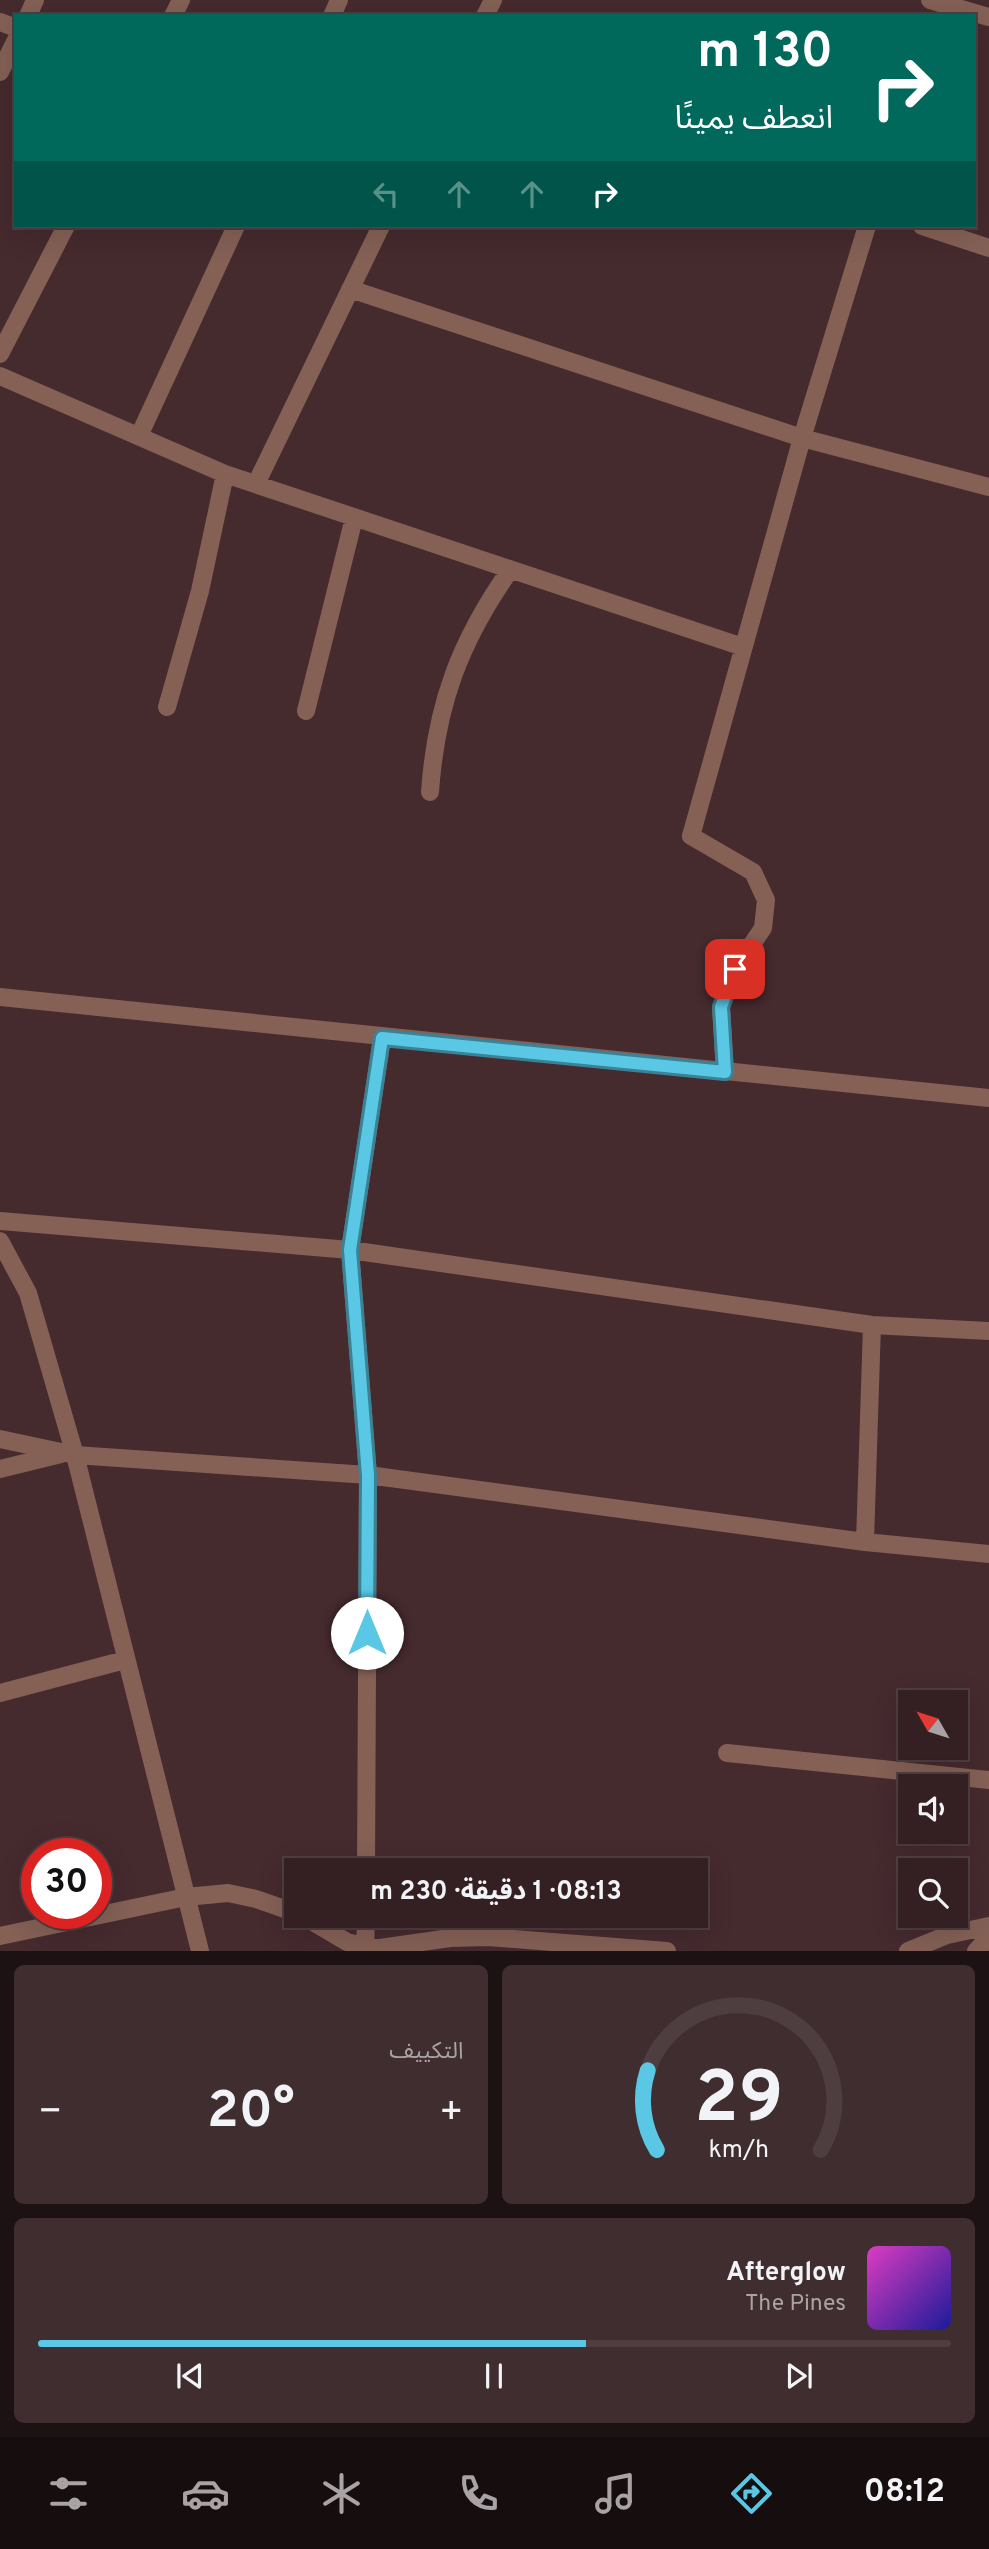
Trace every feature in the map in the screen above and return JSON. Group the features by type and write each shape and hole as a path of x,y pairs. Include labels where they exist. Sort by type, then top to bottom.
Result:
{"street":[{"path":"940,7 989,16"},
{"path":"0,72 14,44"},
{"path":"0,354 65,228"},
{"path":"139,436 235,228"},
{"path":"256,484 380,228"},
{"path":"725,1072 721,1007 735,969 763,928 766,900 753,872 691,836 802,438 866,228"},
{"path":"928,228 989,248"},
{"path":"350,289 802,438 989,487"},
{"path":"0,376 226,474 743,647"},
{"path":"167,707 200,592 226,474"},
{"path":"306,711 354,518"},
{"path":"430,792 438,724 458,659 490,598 510,570"},
{"path":"0,997 989,1098"},
{"path":"366,1858 368,1475 350,1250 382,1038"},
{"path":"0,1221 350,1250 872,1325 989,1331"},
{"path":"0,1241 28,1293 200,1951"},
{"path":"865,1542 872,1325"},
{"path":"0,1439 70,1454 368,1475 865,1542 989,1554"},
{"path":"0,1469 70,1454"},
{"path":"0,1692 125,1660"},
{"path":"727,1753 989,1780"},
{"path":"0,1936 186,1897 228,1893 284,1909"},
{"path":"908,1951 947,1935 989,1926"},
{"path":"323,1928 365,1949 450,1938 488,1937 667,1951"},
{"path":"365,1949 366,1928"},
{"path":"975,1951 989,1937"}],"route":[{"path":"367,1633 368,1475 350,1250 382,1038 725,1072 721,1007 735,969"}]}
